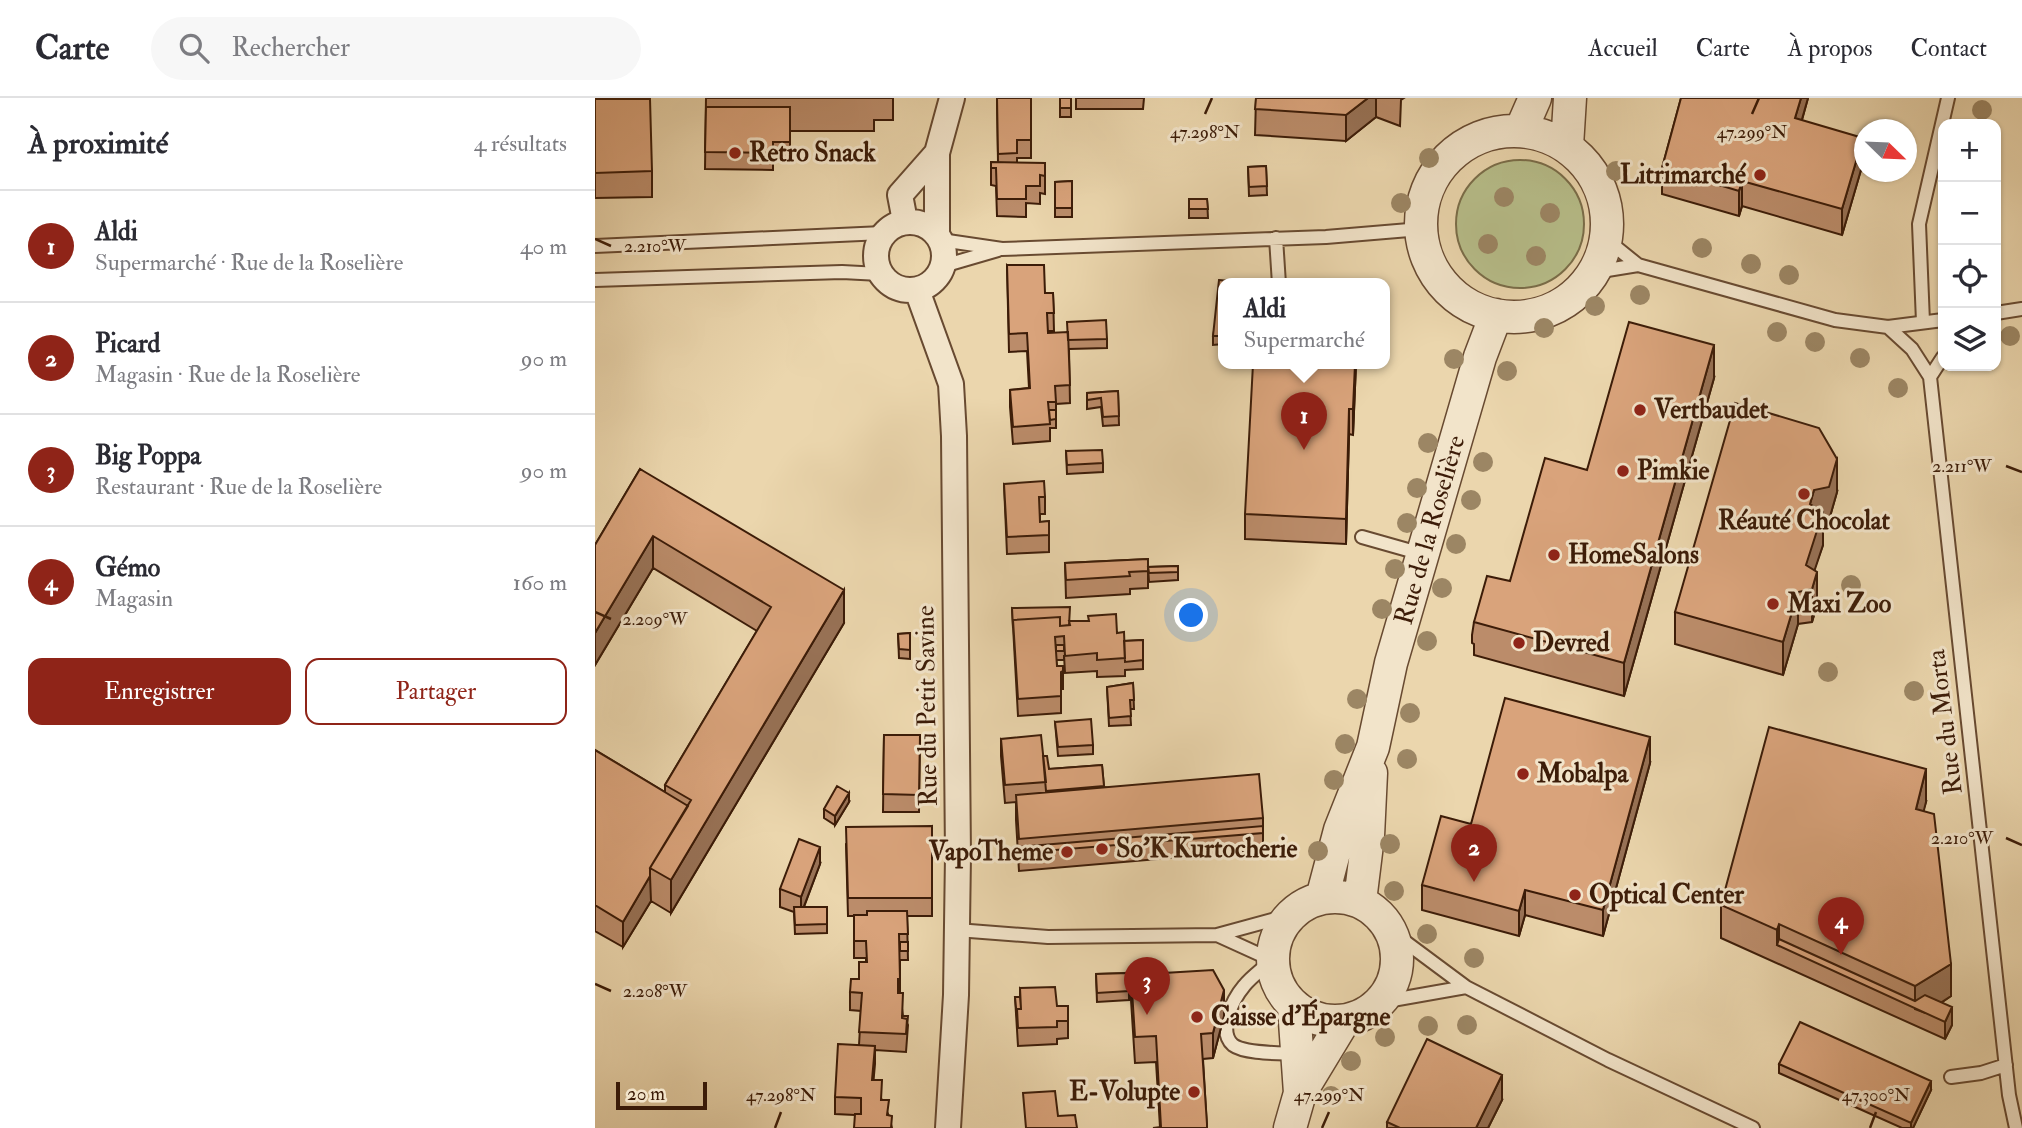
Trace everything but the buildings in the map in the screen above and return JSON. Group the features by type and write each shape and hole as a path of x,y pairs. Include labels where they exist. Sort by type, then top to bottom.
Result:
{"street":[{"path":"937,153 900,195 894,227 877,245 875,257 880,274 893,287 917,290 929,285 938,277 943,266 944,252 939,237 937,153 952,98"},
{"path":"1521,130 1535,98"},
{"path":"1567,146 1570,98"},
{"path":"1521,130 1538,133 1567,146 1591,169 1605,199 1607,240 1595,272 1574,296 1536,315 1496,315 1469,306 1443,285 1428,260 1421,229 1422,210 1432,179 1453,154 1489,134 1521,130"},
{"path":"894,227 923,224 939,237"},
{"name":"Rue du Petit Savine","path":"917,290 951,384 954,450 957,930 948,1128"},
{"name":"Rue de la Roselière","path":"1360,901 1368,835 1373,747 1391,663 1480,356 1496,315"},
{"name":"Rue de la Roselière","path":"1322,898 1340,830 1373,747"},
{"path":"1341,897 1360,901 1373,909 1392,932 1397,950 1397,968 1392,986 1381,1002 1357,1018 1343,1022 1308,1016 1294,1007 1282,993 1275,977 1272,960 1280,928 1290,915 1305,904 1322,898 1341,897"},
{"path":"1294,1007 1300,1093"},
{"path":"1290,1128 1300,1093 1343,1022"}],"lane":[{"path":"1923,322 1919,225 1948,98"},
{"path":"595,246 894,227"},
{"path":"939,237 1002,249 1326,237 1421,229"},
{"path":"1276,239 1279,278"},
{"path":"1607,240 1638,265 1835,320 1888,327 1938,320"},
{"path":"943,266 1002,249"},
{"path":"1595,272 1638,265"},
{"path":"595,280 842,272 880,274"},
{"path":"2001,313 2022,309"},
{"name":"Rue du Morta","path":"1888,327 1912,349 1930,377 2006,1065 2016,1094 2011,1112 2016,1128"},
{"path":"1930,377 1938,364"},
{"path":"1362,537 1423,554"},
{"path":"957,930 1048,937 1217,935 1290,915"},
{"path":"1392,932 1466,987 1608,1060 1753,1128"},
{"path":"1217,935 1272,960 1244,986 1232,1004 1227,1022 1227,1037 1234,1046 1248,1050 1297,1054"},
{"path":"1381,1002 1466,987"},
{"path":"1951,1077 1981,1073 2006,1065"},
{"path":"2009,1128 2011,1112"}],"green space":[{"path":"1520,160 1544,165 1565,179 1579,200 1584,224 1579,248 1565,269 1544,283 1520,288 1496,283 1475,269 1461,248 1456,224 1461,200 1475,179 1496,165"}],"place":[{"name":"Retro Snack","path":"735,153"},
{"name":"Litrimarché","path":"1760,175"},
{"name":"Vertbaudet","path":"1640,410"},
{"name":"Aldi","path":"1304,450"},
{"name":"Pimkie","path":"1623,471"},
{"name":"Réauté Chocolat","path":"1804,494"},
{"name":"HomeSalons","path":"1554,555"},
{"name":"Maxi Zoo","path":"1773,604"},
{"name":"Devred","path":"1519,643"},
{"name":"Mobalpa","path":"1523,774"},
{"name":"So'K Kurtocherie","path":"1102,849"},
{"name":"VapoTheme","path":"1067,852"},
{"name":"Picard","path":"1474,882"},
{"name":"Optical Center","path":"1575,895"},
{"name":"Gémo","path":"1841,955"},
{"name":"Big Poppa","path":"1147,1015"},
{"name":"Caisse d'Épargne","path":"1197,1017"},
{"name":"E-Volupte","path":"1194,1092"}]}
